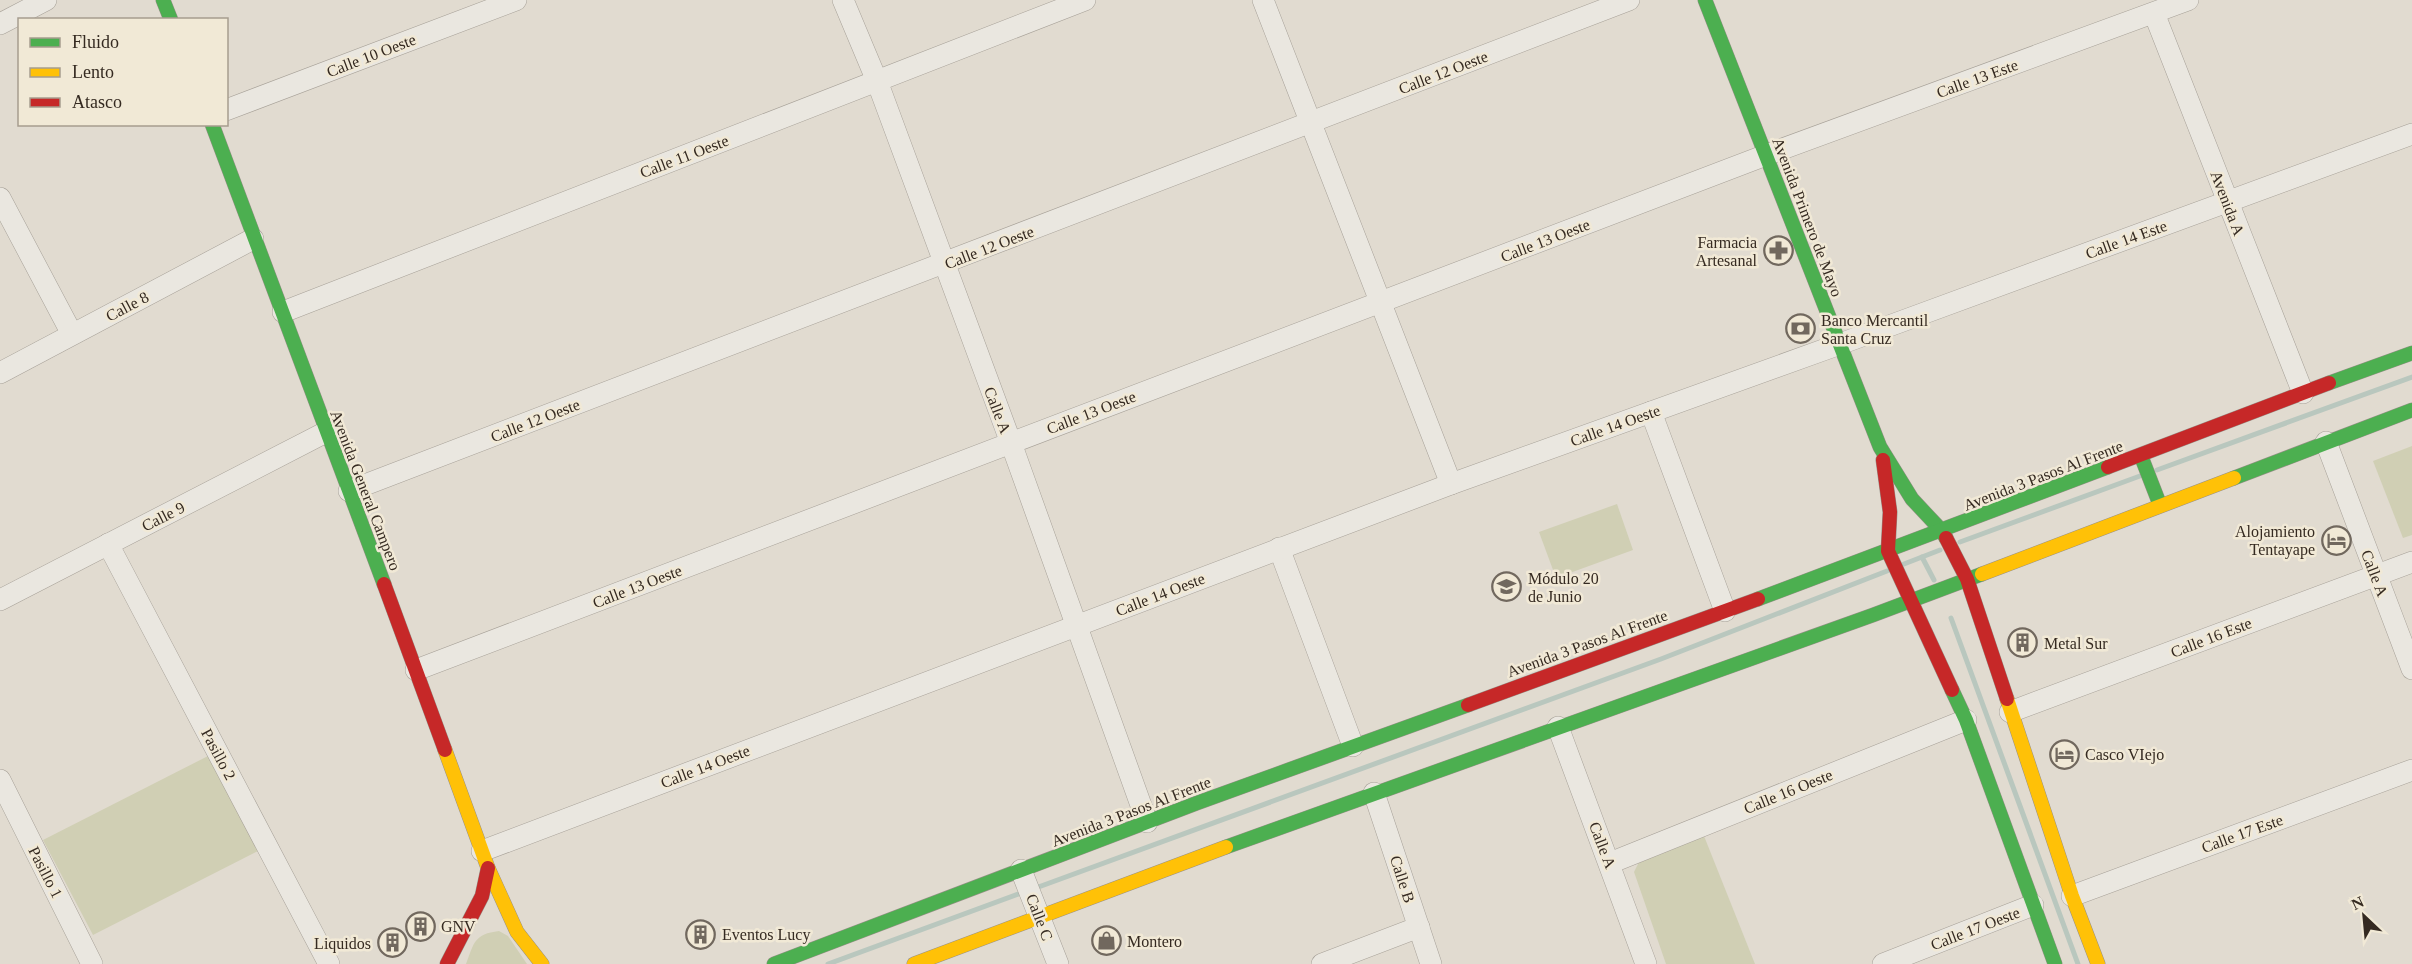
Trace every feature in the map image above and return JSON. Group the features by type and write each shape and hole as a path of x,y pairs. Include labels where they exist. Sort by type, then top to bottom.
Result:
{"main road":[{"path":"163,0 170,18"},
{"name":"Avenida Primero de Mayo","path":"1705,0 1880,447 1912,499 1944,533 1967,579 2072,896 2098,964"},
{"name":"Avenida General Campero","path":"213,126 485,860 517,932 542,964"},
{"name":"Avenida 3 Pasos Al Frente","path":"914,964 1147,822 1725,611 1890,554 2143,460 2303,393 2412,353"},
{"name":"Avenida 3 Pasos Al Frente","path":"774,964 1374,794 1912,600 2412,410"},
{"name":"Avenida Primero de Mayo","path":"1880,447 1890,512 1890,554"},
{"path":"2143,460 2160,505"},
{"path":"1890,554 1966,720 2055,964"},
{"path":"447,964 482,896 485,860"}],"street":[{"path":"0,24 46,0"},
{"name":"Calle 10 Oeste","path":"228,109 516,0"},
{"name":"Calle A","path":"843,0 877,81 1078,624 1147,822"},
{"name":"Calle 11 Oeste","path":"283,312 1085,0"},
{"path":"1263,0 1451,484"},
{"name":"Calle 12 Oeste","path":"349,491 1629,0"},
{"name":"Calle 13 Este","path":"1766,155 2188,0"},
{"name":"Avenida A","path":"2154,13 2303,393"},
{"name":"Calle 14 Este","path":"1840,344 2412,134"},
{"name":"Calle 13 Oeste","path":"416,670 1766,155"},
{"path":"0,198 72,334"},
{"name":"Calle 8","path":"0,373 253,239"},
{"name":"Calle 14 Oeste","path":"485,860 1078,624 1451,484 1840,344"},
{"path":"1651,412 1725,611"},
{"name":"Calle 9","path":"2,595 108,544 326,432"},
{"name":"Calle A","path":"2326,442 2412,669"},
{"name":"Pasillo 2","path":"108,544 329,964"},
{"path":"1279,549 1353,746"},
{"name":"Calle 16 Este","path":"2010,712 2412,562"},
{"name":"Calle 16 Oeste","path":"1610,863 1966,720"},
{"name":"Calle A","path":"1558,727 1646,964"},
{"name":"Calle 17 Este","path":"2072,896 2412,770"},
{"name":"Pasillo 1","path":"0,780 92,964"},
{"name":"Calle B","path":"1374,794 1431,964"},
{"name":"Calle C","path":"1031,893 1058,964"},
{"name":"Calle 17 Oeste","path":"1882,964 2033,905"},
{"path":"1322,964 1419,927"}],"green space":[{"path":"2412,446 2412,535 2403,538 2373,461"},
{"path":"1617,504 1633,550 1556,578 1539,532"},
{"path":"208,756 260,850 93,935 43,840"},
{"path":"1704,836 1755,964 1666,964 1634,872 1641,858"},
{"path":"499,931 508,936 527,964 466,964 471,950 480,937"}],"waterway":[{"path":"2157,470 2412,377"},
{"path":"1960,542 2140,476"},
{"path":"1904,564 1940,550"},
{"path":"1922,557 1934,580"},
{"path":"1033,889 1661,659 1887,571"},
{"path":"1951,618 2078,964"},
{"path":"828,964 1024,892"}],"traffic: fast":[{"path":"163,0 170,18"},
{"path":"1705,0 1880,447 1912,499 1946,538"},
{"path":"213,126 384,584"},
{"path":"2329,383 2412,353"},
{"path":"2234,478 2412,410"},
{"path":"2141,456 2160,505"},
{"path":"1758,599 2108,467"},
{"path":"1226,847 1982,574"},
{"path":"1952,690 1966,720 2055,964"},
{"path":"774,964 1197,803 1468,705"}],"traffic: slow":[{"path":"1982,574 2234,478"},
{"path":"2007,699 2072,896 2098,964"},
{"path":"445,750 488,868 517,932 542,964"},
{"path":"914,964 1226,847"}],"traffic: jam":[{"path":"2108,467 2329,383"},
{"path":"1883,460 1890,512 1888,551 1952,690"},
{"path":"1946,538 1967,579 2007,699"},
{"path":"384,584 445,750"},
{"path":"1468,705 1758,599"},
{"path":"447,964 482,896 488,868"}],"place":[{"name":"Farmacia Artesanal","path":"1778,251"},
{"name":"Banco Mercantil Santa Cruz","path":"1800,329"},
{"name":"Alojamiento Tentayape","path":"2336,540"},
{"name":"Módulo 20 de Junio","path":"1507,587"},
{"name":"Metal Sur","path":"2023,643"},
{"name":"Casco VIejo","path":"2064,754"},
{"name":"GNV","path":"420,926"},
{"name":"Eventos Lucy","path":"701,934"},
{"name":"Montero","path":"1106,941"},
{"name":"Liquidos","path":"392,943"}]}
